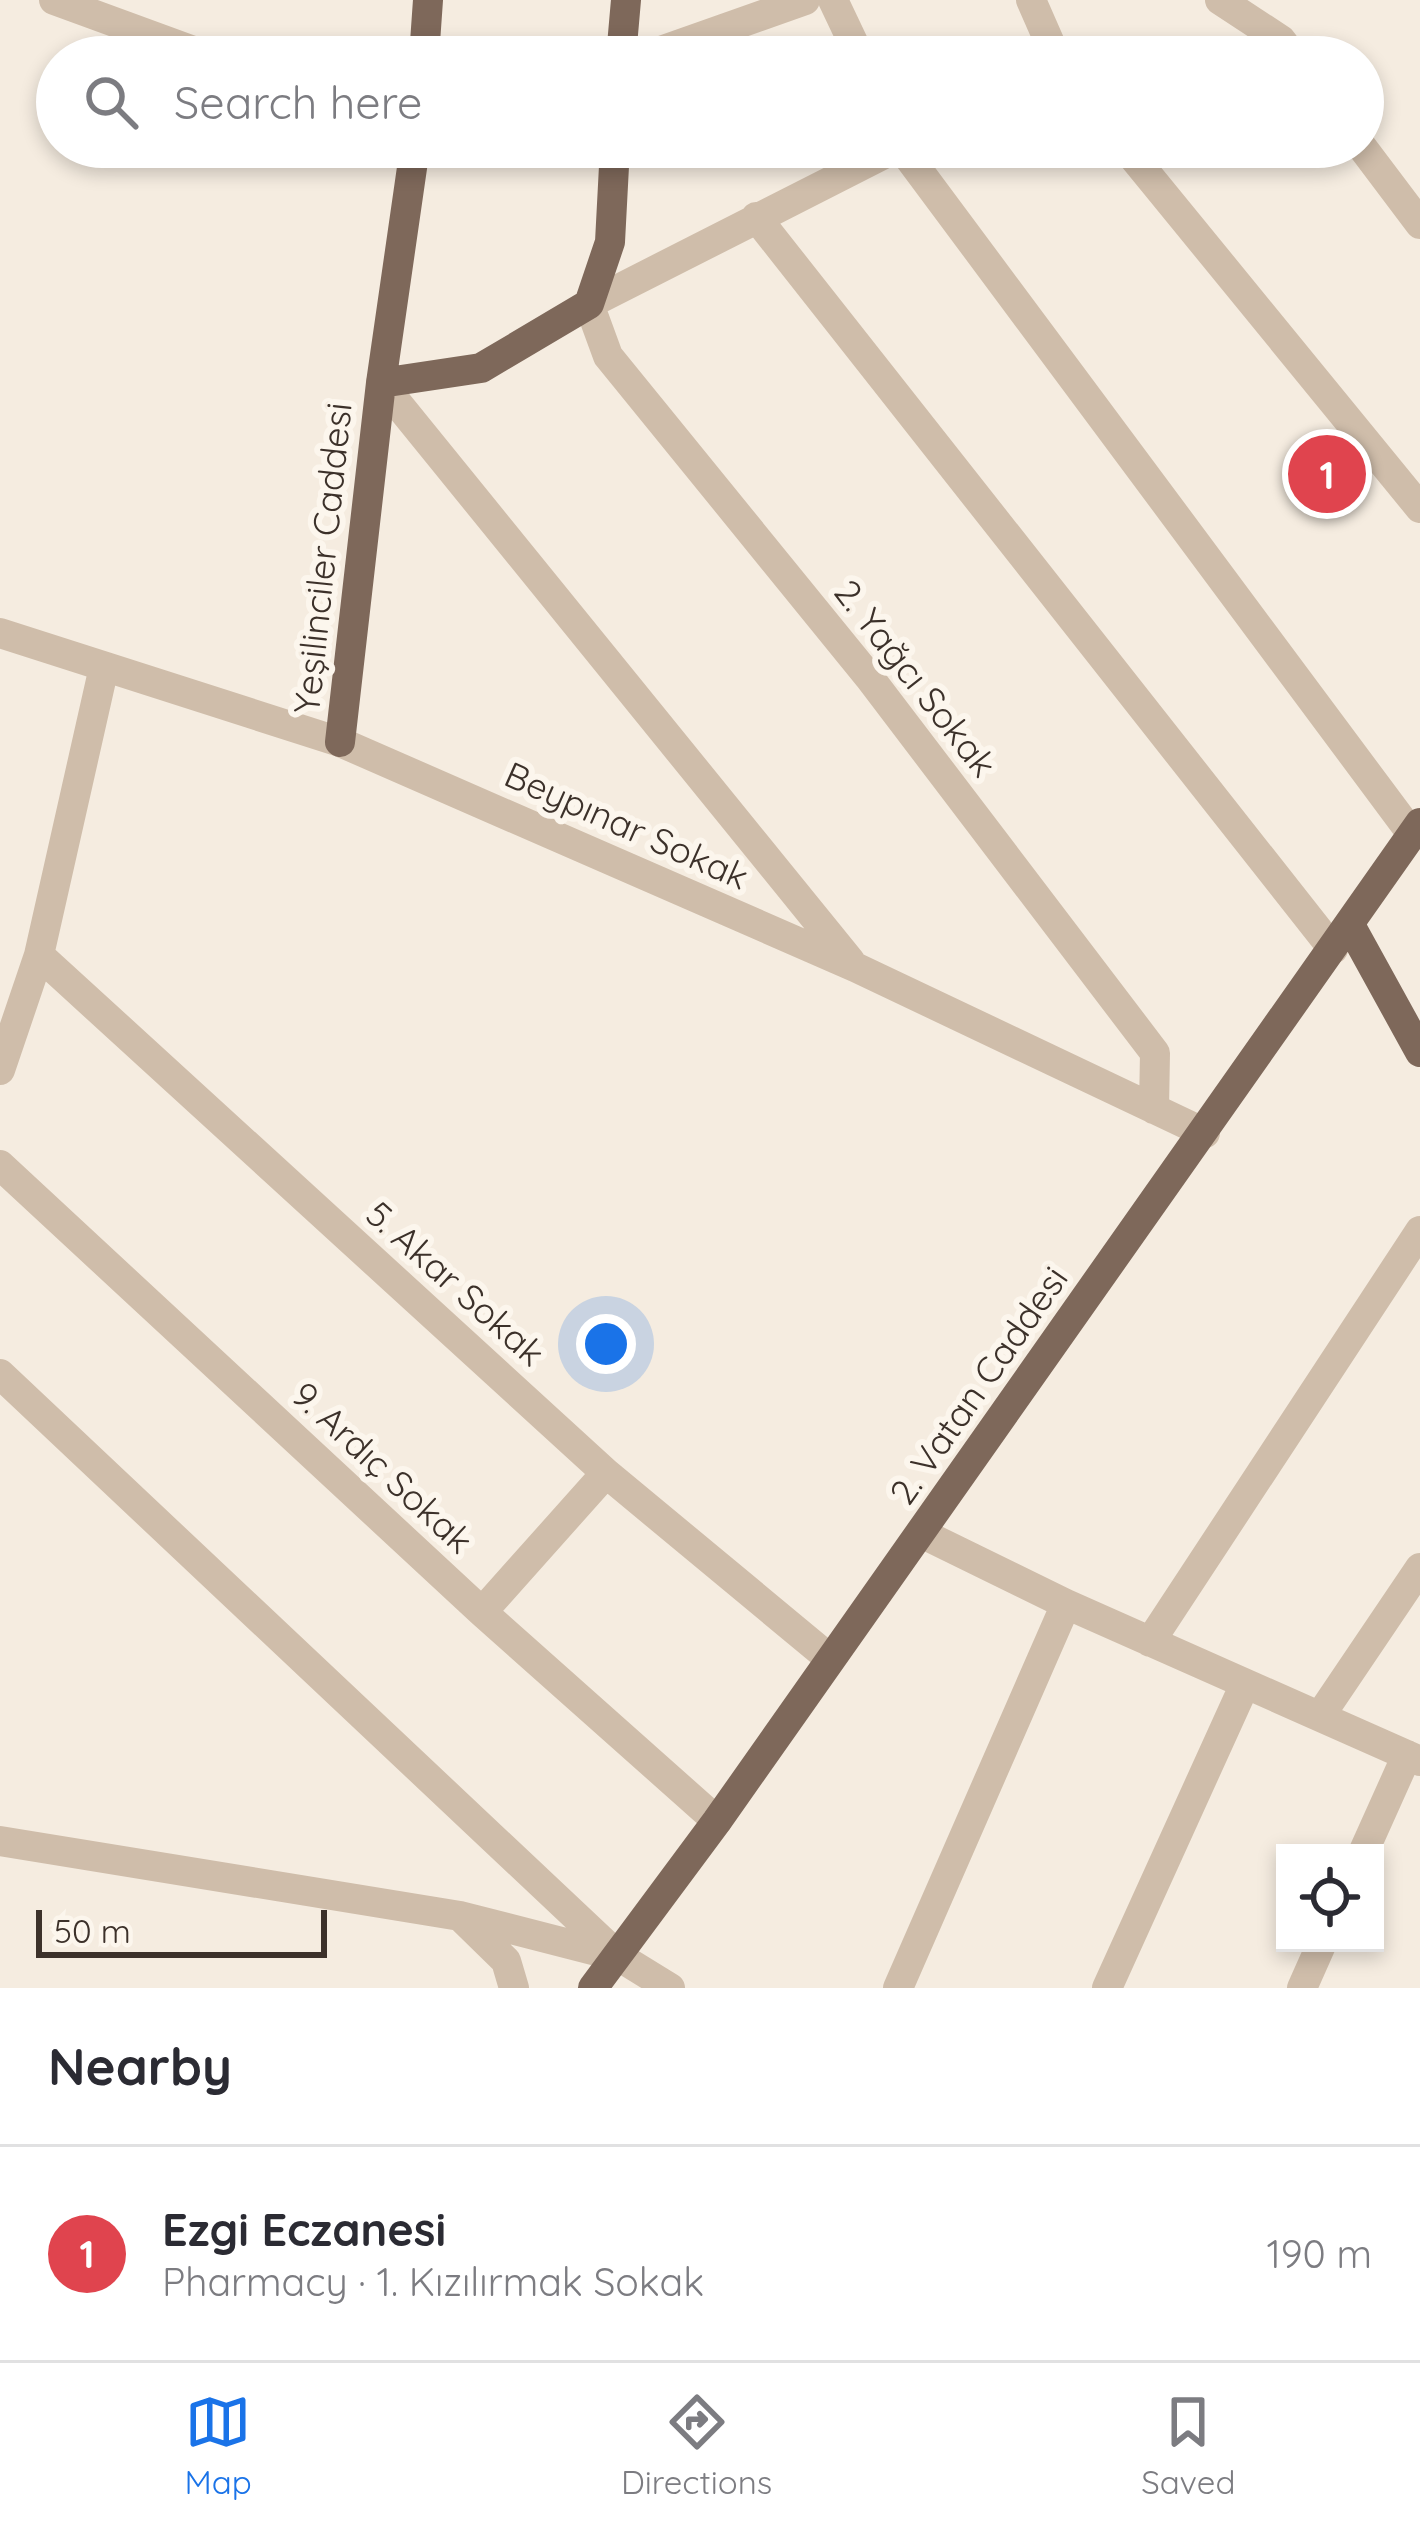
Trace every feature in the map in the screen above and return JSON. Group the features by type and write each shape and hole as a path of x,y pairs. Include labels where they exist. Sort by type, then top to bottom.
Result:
{"main road":[{"path":"425,36 428,0"},
{"path":"623,36 626,0"},
{"name":"Yeşilinciler Caddesi","path":"340,742 381,383 412,168"},
{"path":"589,304 610,242 614,168"},
{"name":"Yeşilinciler Caddesi","path":"381,383 481,368 589,304"},
{"name":"2. Vatan Caddesi","path":"593,1988 717,1821 1416,828"},
{"path":"1341,937 1420,1052"}],"street":[{"path":"53,0 152,36"},
{"path":"703,36 805,0"},
{"path":"833,0 850,36"},
{"path":"1031,0 1047,36"},
{"path":"1220,0 1275,36"},
{"path":"589,304 857,168"},
{"path":"916,168 1416,828"},
{"path":"1142,168 1420,508"},
{"path":"1378,168 1420,224"},
{"path":"756,217 1341,937"},
{"name":"2. Yağcı Sokak","path":"589,304 608,356 869,677 1155,1053 1154,1109"},
{"path":"381,383 854,967"},
{"name":"Beypınar Sokak","path":"0,633 340,742 854,967 1205,1133"},
{"path":"0,1070 39,955 104,667"},
{"name":"5. Akar Sokak","path":"39,955 606,1473 829,1658"},
{"name":"9. Ardıç Sokak","path":"0,1165 482,1612 717,1821"},
{"path":"1150,1642 1420,1231"},
{"path":"0,1374 618,1956 670,1988"},
{"path":"482,1612 606,1473"},
{"path":"921,1533 1066,1604 1413,1758 1368,1844"},
{"path":"1320,1716 1420,1568"},
{"path":"898,1988 1066,1604"},
{"path":"1107,1988 1244,1684"},
{"path":"0,1841 460,1916 618,1956"},
{"path":"460,1916 506,1961 514,1988"},
{"path":"1302,1988 1318,1952"}],"place":[{"name":"Ezgi Eczanesi","path":"1327,474"}]}
